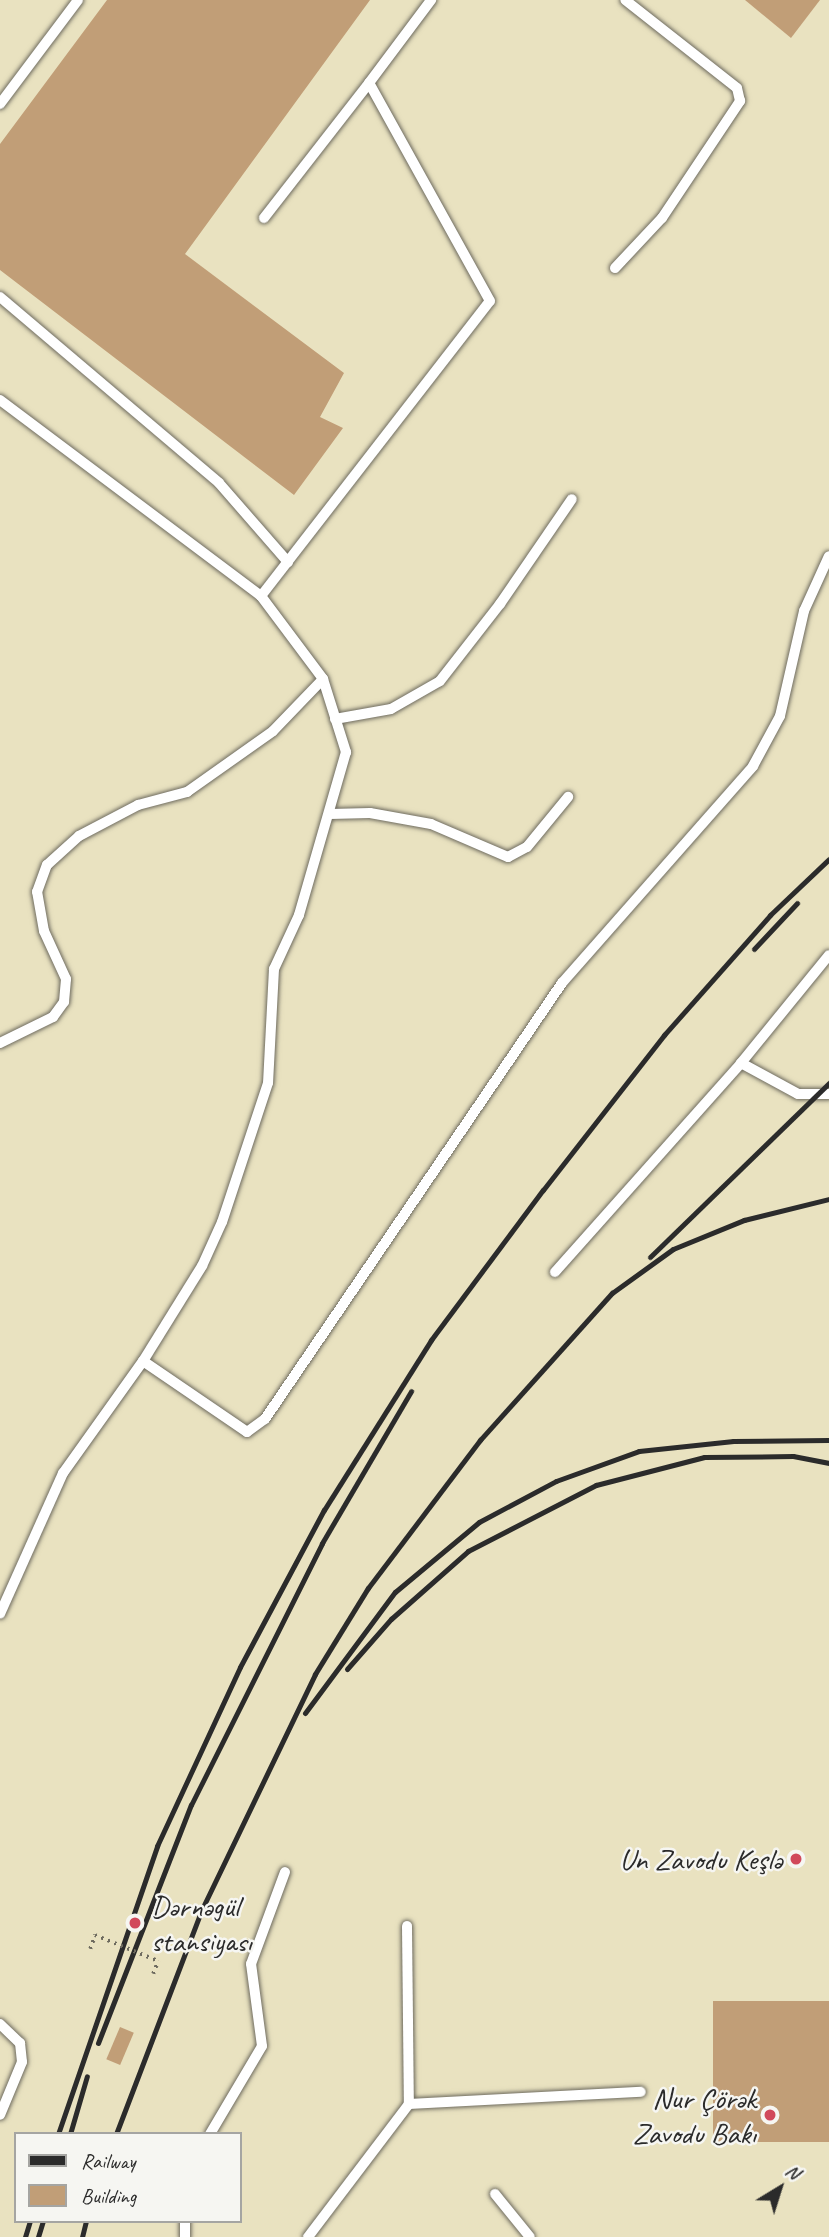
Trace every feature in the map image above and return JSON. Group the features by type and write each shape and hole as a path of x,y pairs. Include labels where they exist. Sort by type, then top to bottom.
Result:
{"lane":[{"path":"0,104 78,0"},
{"path":"264,218 431,0"},
{"path":"615,268 662,218 740,102 737,88 625,0"},
{"path":"261,596 490,301 369,83"},
{"path":"0,297 219,484 288,562"},
{"path":"0,400 261,596 323,679 346,752 299,915 274,969 268,1083 248,1148 202,1266 142,1361 62,1473 0,1614"},
{"path":"335,719 391,709 440,681 572,499"},
{"path":"142,1361 247,1432 265,1419 562,983 753,766 780,716 804,611 829,556"},
{"path":"0,1043 53,1017 64,1002 66,979 44,931 37,892 47,864 79,836 138,806 187,792 273,731 323,679"},
{"path":"330,814 370,813 431,824 508,857 527,847 568,797"},
{"path":"555,1272 741,1063 829,955"},
{"path":"741,1063 798,1094 829,1094"},
{"path":"211,2132 262,2046 251,1964 285,1872"},
{"path":"308,2237 409,2104 407,1926"},
{"path":"0,2024 20,2043 22,2062 0,2115"},
{"path":"409,2104 641,2092"},
{"path":"495,2194 530,2237"}],"path":[{"path":"90,1949 95,1935 158,1961 153,1974"}],"building":[{"path":"107,0 370,0 185,254 344,373 320,417 343,428 294,495 0,270 0,144"},
{"path":"745,0 820,0 791,38"},
{"path":"713,2001 829,2001 829,2142 713,2142"},
{"path":"120,2027 134,2033 120,2065 106,2059"}],"railway":[{"path":"59,2132 157,1846 240,1667 324,1510 431,1340 543,1190 664,1035 770,915 829,859"},
{"path":"754,949 797,903"},
{"path":"650,1257 829,1083"},
{"path":"117,2132 202,1909 315,1674 368,1588 480,1440 612,1293 673,1249 744,1220 829,1199"},
{"path":"98,2043 191,1805 322,1543 411,1391"},
{"path":"305,1713 395,1592 479,1522 556,1481 639,1451 733,1441 829,1440"},
{"path":"347,1669 391,1619 468,1551 596,1485 704,1457 793,1456 829,1463"},
{"path":"71,2132 87,2076"},
{"path":"25,2237 29,2223"},
{"path":"38,2237 42,2223"},
{"path":"82,2237 86,2223"}],"place":[{"name":"Un Zavodu Keşlə","path":"796,1859"},
{"name":"Dərnəgül stansiyası","path":"135,1923"},
{"name":"Nur Çörək Zavodu Bakı","path":"770,2115"}]}
